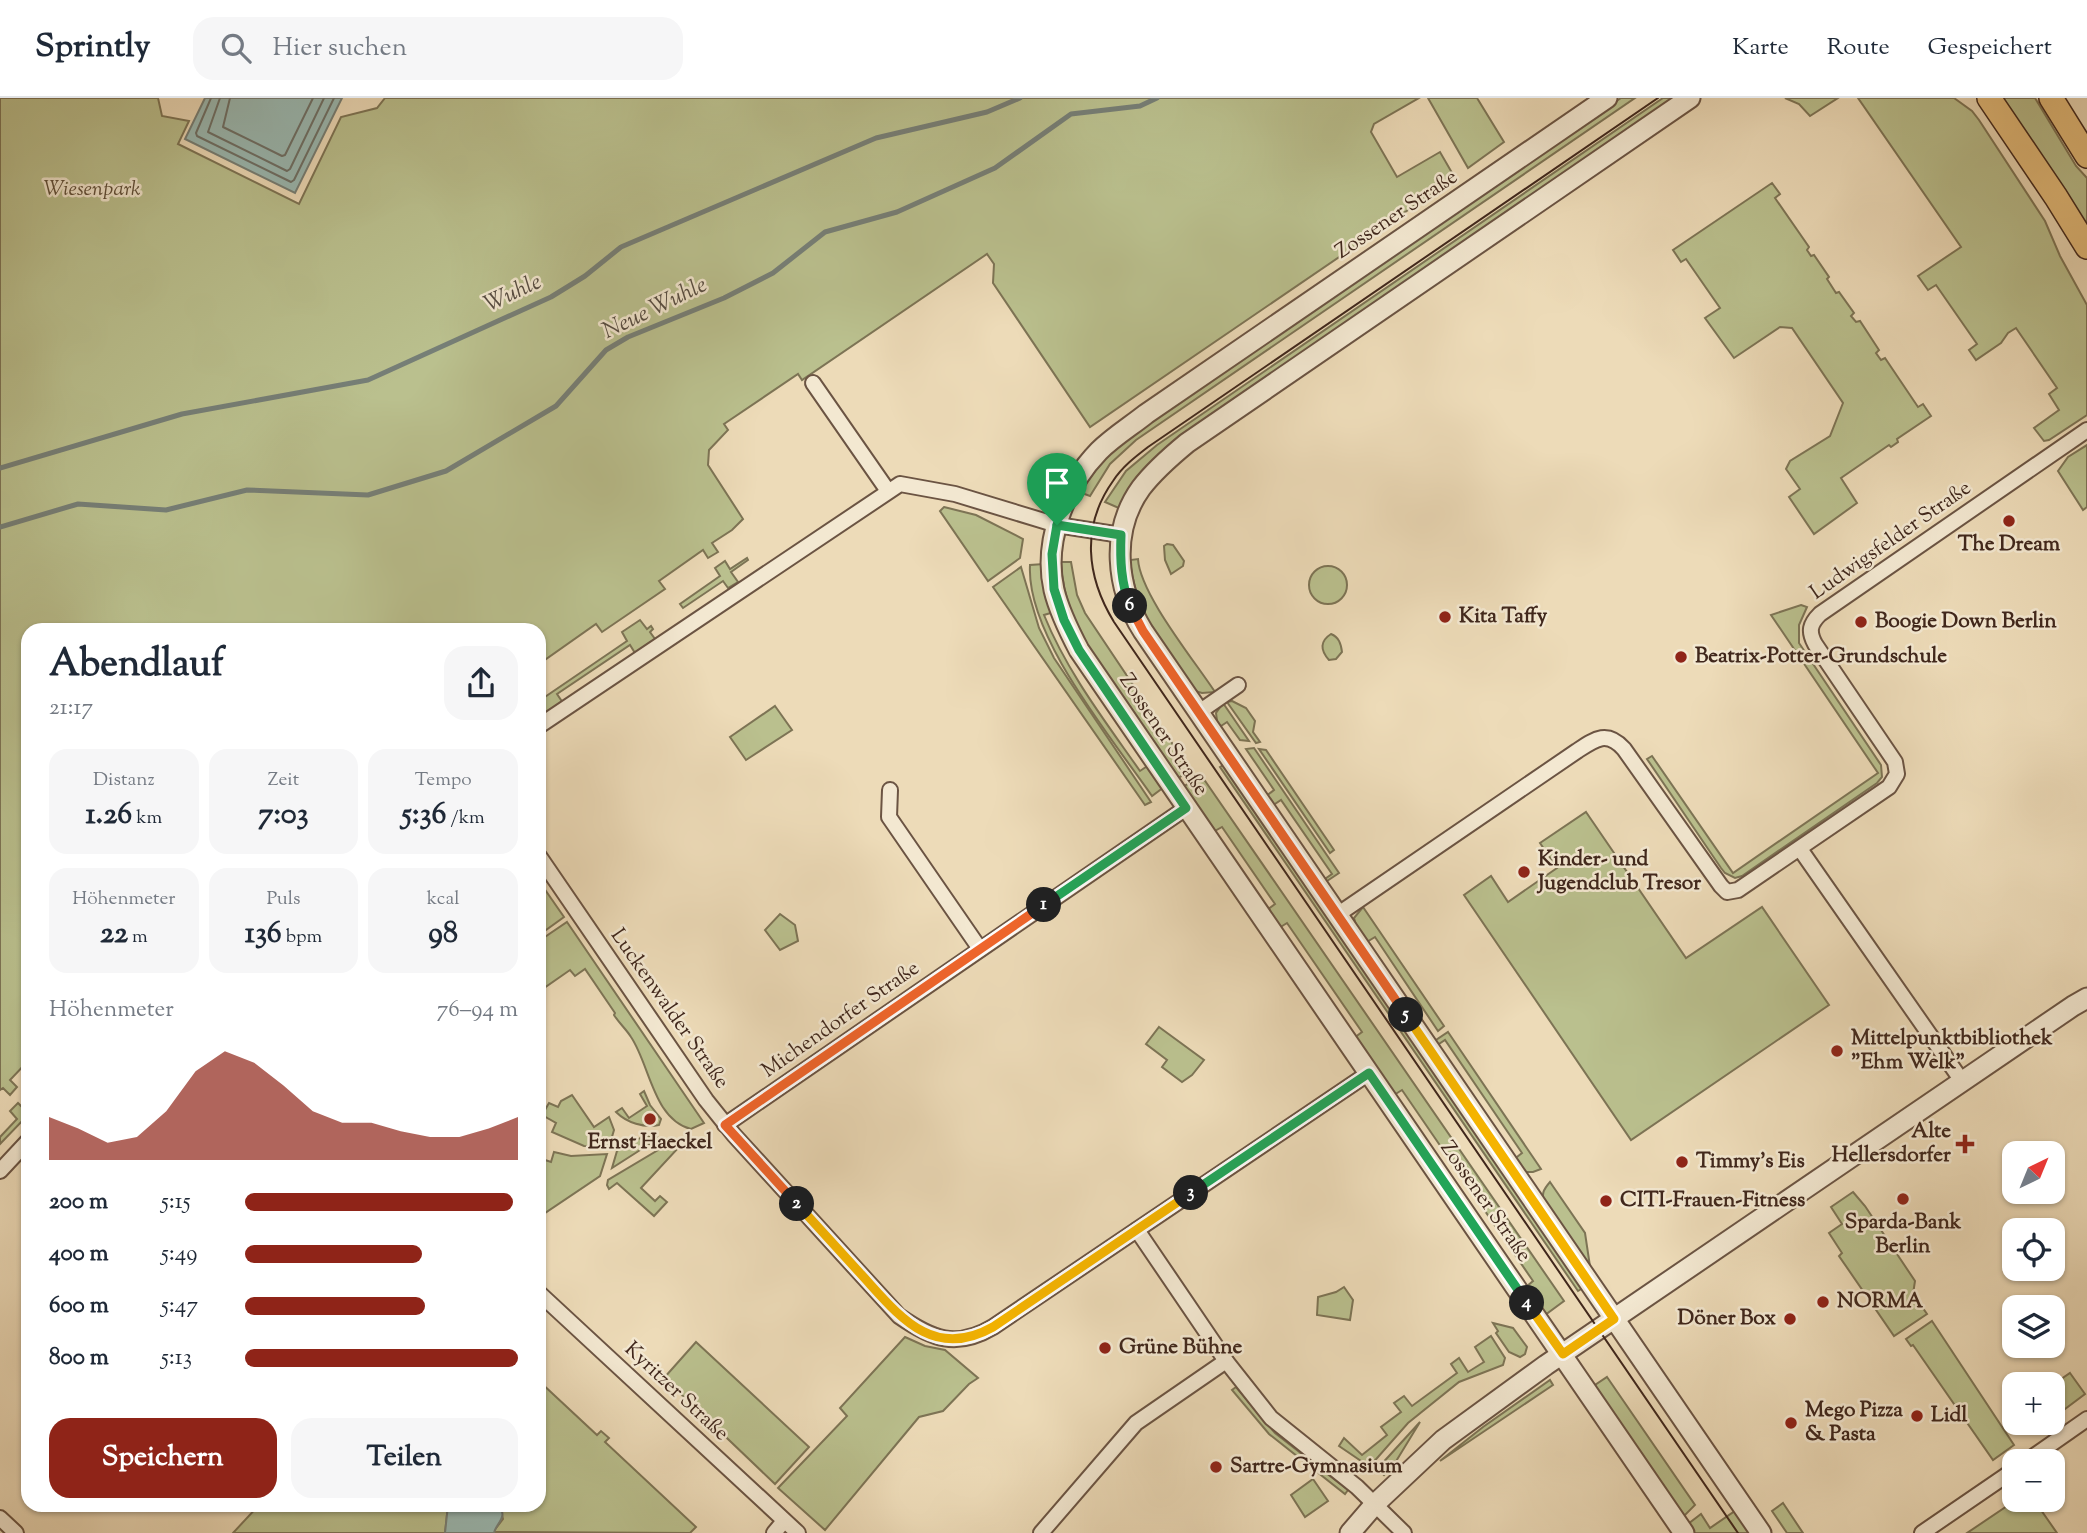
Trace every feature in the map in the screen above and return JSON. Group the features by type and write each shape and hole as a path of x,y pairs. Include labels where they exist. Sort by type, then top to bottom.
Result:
{"main road":[{"path":"1989,98 2087,247"},
{"path":"2051,98 2087,156"}],"street":[{"name":"Zossener Straße","path":"1607,98 1101,449 1074,482 1057,525 1052,554 1054,589 1064,620 1079,650 1684,1533"},
{"name":"Zossener Straße","path":"1690,98 1187,443 1161,465 1142,487 1128,512 1121,535 1120,564 1131,611 1760,1533"},
{"path":"813,383 888,491"},
{"name":"Ludwigsfelder Straße","path":"1338,915 1584,746 1603,737 1615,739 1624,748 1727,892 1738,890 1889,787 1898,769 1815,644 1810,634 1812,623 1829,608 2087,430"},
{"path":"546,721 900,485 955,494 1057,525 1121,535"},
{"name":"Zossener Straße","path":"1199,712 1238,684"},
{"path":"890,790 889,817 980,949"},
{"name":"Michendorfer Straße","path":"725,1125 1186,808"},
{"path":"1800,849 1962,1081"},
{"name":"Luckenwalder Straße","path":"546,866 725,1125 899,1316 923,1333 945,1339 963,1339 979,1335 993,1327 1369,1073"},
{"path":"1350,1533 1375,1504 1443,1440 1563,1354 2087,998"},
{"path":"0,1171 21,1148"},
{"path":"1137,1230 1226,1361 1270,1418 1375,1504 1404,1533"},
{"name":"Kyritzer Straße","path":"546,1300 798,1533"},
{"path":"1041,1533 1136,1423 1226,1361"},
{"path":"2045,1449 2087,1419"},
{"path":"1922,1533 2002,1478"},
{"path":"0,1518 16,1533"},
{"path":"774,1533 784,1521"}],"green space":[{"name":"Wiesenpark","path":"0,98 158,98 162,116 189,121 178,144 299,204 341,117 377,108 385,98 1419,98 1374,124 1371,132 1397,177 1440,152 1455,178 1090,427 993,283 994,264 987,254 802,380 798,374 724,424 728,430 709,450 708,465 743,519 712,543 718,552 708,558 703,550 659,581 665,589 602,632 596,624 546,659 546,623 21,623 21,1068 10,1080 17,1087 10,1095 3,1088 0,1090"},
{"path":"1428,98 1477,98 1504,142 1468,168"},
{"path":"1621,98 1635,98 1136,440 1110,464 1090,496 1079,492 1110,452 1145,424"},
{"path":"1663,98 1677,98 1164,450 1141,473 1121,509 1105,502 1126,471 1157,445"},
{"path":"1785,98 1838,98 1810,116 1799,104"},
{"path":"1858,98 1954,98 1972,111 1979,120 2045,221 2060,256 2087,305 2087,415 2049,440 2044,441 2034,428 2059,410 2049,394 2057,388 2016,328 2008,333 2001,343 1976,360 1969,350 1977,344 1936,285 1928,290 1918,276 1961,247"},
{"path":"2002,98 2035,98 2076,166 2087,178 2087,232"},
{"path":"1772,183 1780,194 1775,198 1809,247 1807,250 1811,256 1814,255 1829,277 1827,279 1836,293 1839,292 1854,313 1851,316 1856,322 1860,321 1879,350 1876,353 1881,360 1885,358 1918,407 1923,404 1931,416 1897,439 1898,442 1891,447 1889,445 1841,478 1857,503 1814,534 1789,497 1800,489 1786,469 1790,461 1830,436 1843,403 1792,328 1780,327 1734,358 1705,318 1720,308 1686,259 1681,262 1673,250"},
{"path":"2087,445 2087,507 2083,510 2058,471 2068,457"},
{"path":"944,507 976,515 1023,539 1020,558 988,581 940,511"},
{"path":"1173,545 1184,561 1183,566 1171,574 1165,560 1164,546"},
{"path":"747,558 748,560 731,572 738,582 728,588 723,581 683,608 680,604 720,576 715,568 725,561 730,569"},
{"path":"1138,559 1141,573 1158,608 1215,692 1195,691 1153,630 1133,580 1130,560"},
{"path":"1061,562 1071,562 1077,595 1085,613 1190,770 1177,779 1111,683 1082,635 1067,600"},
{"path":"1044,564 1054,612 1044,615 1053,636 1088,696 1140,771 1149,765 1164,787 1152,796 1074,685 1056,654 1032,593 1030,565"},
{"path":"1328,566 1341,572 1347,585 1341,598 1328,604 1315,598 1309,585 1315,572"},
{"path":"1021,567 1039,628 1054,658 1151,802 1145,805 993,587"},
{"path":"1801,605 1807,607 1799,625 1799,643 1881,765 1882,777 1742,876 1735,878 1721,868 1647,759 1652,756 1733,873 1878,773 1771,615"},
{"path":"640,620 647,629 651,626 653,629 650,632 655,639 635,653 630,645 557,694 563,703 546,714 546,696 627,641 622,632"},
{"path":"1331,634 1339,641 1342,652 1336,659 1329,660 1322,646"},
{"path":"1232,701 1246,708 1255,721 1253,732 1260,742 1256,743 1227,702"},
{"path":"1223,703 1249,741 1240,740 1227,722 1218,728 1216,713"},
{"path":"775,706 792,730 746,760 730,737"},
{"path":"1254,748 1339,873 1324,883 1322,881 1332,874 1281,800 1272,806 1265,797 1274,790 1246,749"},
{"path":"1259,749 1266,750 1334,850 1330,853"},
{"path":"1225,764 1583,1288 1578,1291 1220,767"},
{"path":"1201,775 1564,1301 1545,1315 1526,1287 1533,1281 1402,1090 1394,1095 1354,1038 1362,1032 1287,923 1279,928 1267,910 1275,904 1222,827 1213,832 1183,787"},
{"path":"1586,812 1686,958 1762,907 1829,1005 1631,1140 1464,895 1491,876 1508,902 1557,868 1540,843"},
{"path":"546,891 564,917 546,930"},
{"path":"1363,907 1444,1026 1438,1031 1375,937 1365,943 1354,918"},
{"path":"780,914 795,925 798,941 780,950 765,930"},
{"path":"567,922 704,1123 691,1129 668,1114 660,1103 631,1037 585,969 575,976 570,970 546,987 546,936"},
{"path":"1159,1027 1204,1060 1192,1075 1182,1082 1162,1067 1167,1060 1146,1044"},
{"path":"1448,1032 1541,1169 1524,1172 1513,1160 1522,1153 1445,1040 1436,1046 1433,1042"},
{"path":"644,1091 650,1105 661,1119 659,1125 636,1124 616,1112 622,1108 629,1118 647,1106 640,1094"},
{"path":"572,1095 594,1127 609,1117 614,1130 609,1147 584,1146 552,1132 556,1123 546,1117 546,1108 549,1103 558,1107 561,1101"},
{"path":"18,1103 21,1106 21,1122 0,1144 0,1137 17,1119 10,1111"},
{"path":"644,1136 659,1138 612,1168 617,1151"},
{"path":"675,1140 680,1146 641,1188 655,1201 660,1196 667,1202 654,1216 617,1183 609,1189 608,1180"},
{"path":"554,1152 571,1156 607,1154 600,1176 546,1212 546,1160 551,1162"},
{"path":"1550,1182 1585,1233 1591,1273 1545,1205 1543,1192"},
{"path":"1853,1192 1915,1281 1913,1294 1927,1314 1894,1336 1839,1256 1842,1253 1829,1233 1842,1224 1831,1207"},
{"path":"1344,1287 1353,1300 1350,1320 1317,1315 1318,1297"},
{"path":"1932,1321 2002,1427 2002,1435 2007,1435 2014,1445 2002,1449 2002,1454 1993,1460 1913,1345 1906,1339"},
{"path":"1493,1323 1513,1328 1527,1347 1525,1354 1520,1357 1509,1352 1496,1333 1498,1331"},
{"path":"1491,1336 1505,1358 1503,1365 1459,1382 1408,1423 1371,1465 1339,1446 1344,1438 1362,1455 1387,1435 1381,1427 1401,1412 1394,1403 1404,1396 1412,1406 1457,1373 1451,1364 1459,1358 1468,1372 1484,1362 1475,1347"},
{"path":"905,1337 925,1346 945,1350 978,1378 943,1411 919,1417 825,1530 778,1488 847,1416 840,1408"},
{"path":"696,1342 809,1447 775,1484 664,1378"},
{"path":"2070,1373 2085,1394 2065,1409 2065,1376"},
{"path":"1607,1377 1695,1505 1683,1517 1596,1389 1595,1385"},
{"path":"1550,1380 1553,1385 1440,1461 1483,1427"},
{"path":"1236,1387 1275,1433 1348,1490 1345,1494 1269,1434 1232,1390"},
{"path":"546,1388 597,1435 601,1431 609,1438 605,1442 696,1527 690,1533 493,1532 503,1519 501,1512 546,1512"},
{"path":"1420,1422 1395,1463 1384,1475 1379,1467"},
{"path":"1313,1479 1328,1501 1305,1517 1291,1495"},
{"path":"1783,1503 1803,1533 1787,1533 1772,1511"},
{"path":"2002,1509 2002,1512 2042,1512 2057,1533 1967,1533"},
{"path":"1735,1511 1750,1533 1694,1533 1688,1524 1701,1514 1710,1528"},
{"path":"252,1512 447,1512 445,1533 233,1533"}],"water":[{"path":"205,98 342,98 295,193 185,139"},
{"path":"447,1512 502,1512 494,1533 445,1533"}],"waterway":[{"name":"Wuhle","path":"0,468 182,414 368,380 551,297 585,276 621,247 876,138 987,112 1020,98"},
{"name":"Neue Wuhle","path":"0,527 78,504 166,510 247,490 368,495 446,471 556,406 606,350 628,337 724,298 773,273 825,232 897,212 995,168 1071,114 1140,106 1157,98"}],"tram line":[{"path":"1658,98 1148,447 1117,476 1103,498 1092,533 1091,551 1098,587 1114,622 1738,1533"}],"place":[{"name":"The Dream","path":"2009,521"},
{"name":"Kita Taffy","path":"1445,617"},
{"name":"Boogie Down Berlin","path":"1861,622"},
{"name":"Beatrix-Potter-Grundschule","path":"1681,657"},
{"name":"Kinder- und Jugendclub Tresor","path":"1524,872"},
{"name":"Mittelpunktbibliothek \"Ehm Welk\"","path":"1837,1051"},
{"name":"Ernst Haeckel","path":"650,1119"},
{"name":"Alte Hellersdorfer","path":"1965,1144"},
{"name":"Timmy's Eis","path":"1682,1162"},
{"name":"Sparda-Bank Berlin","path":"1903,1199"},
{"name":"CITI-Frauen-Fitness","path":"1606,1201"},
{"name":"NORMA","path":"1823,1302"},
{"name":"Döner Box","path":"1790,1319"},
{"name":"Grüne Bühne","path":"1105,1348"},
{"name":"Lidl","path":"1917,1416"},
{"name":"Mego Pizza & Pasta","path":"1791,1423"},
{"name":"Sartre-Gymnasium","path":"1216,1467"}],"route":[{"path":"1057,525 1121,535 1120,564 1125,593 1131,611 1143,631 1614,1319 1563,1354 1369,1073 993,1327 979,1335 963,1339 945,1339 923,1333 899,1316 725,1125 1186,808 1079,650 1064,620 1054,589 1052,554 1057,525"}]}
